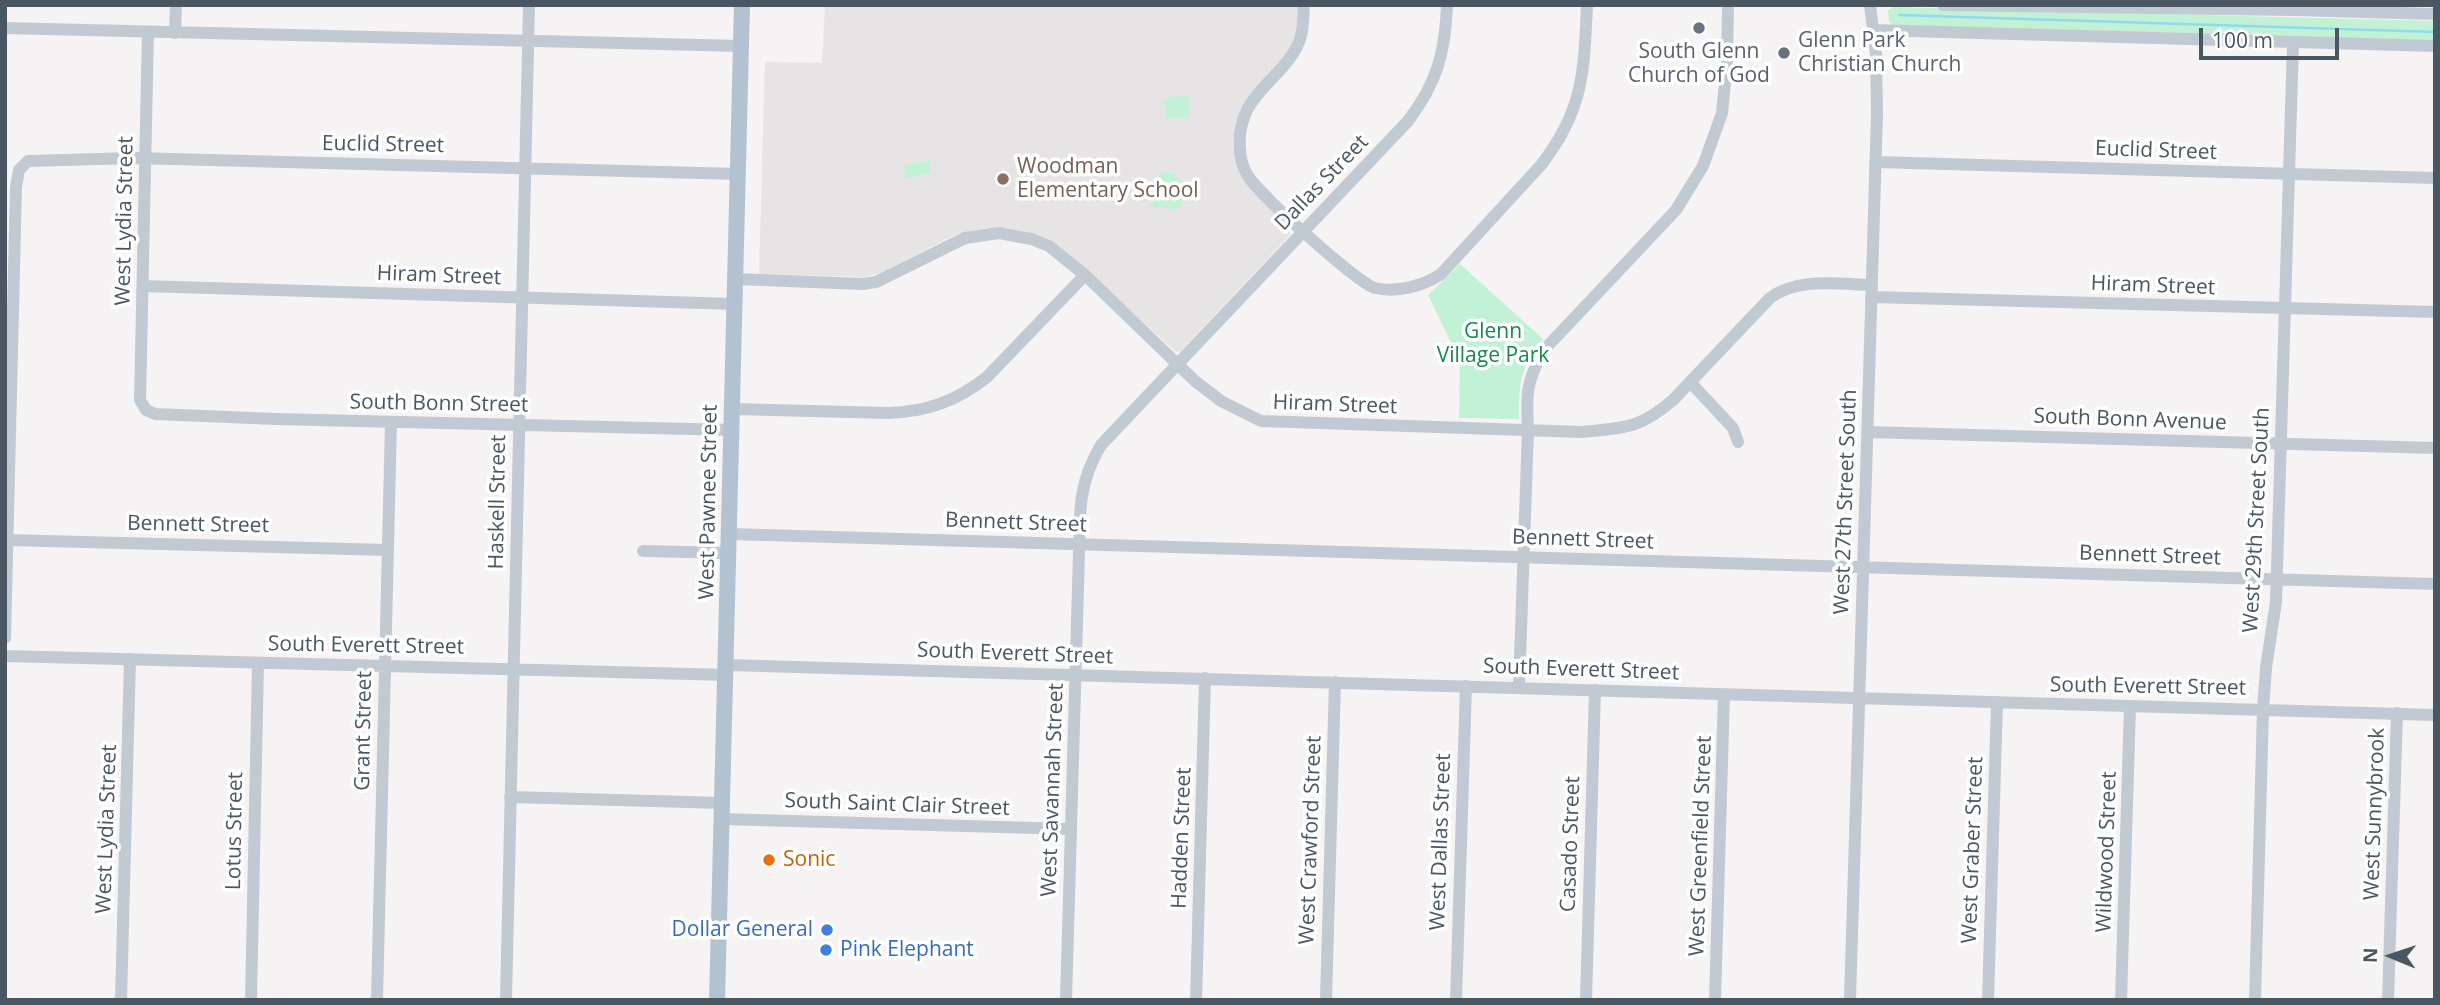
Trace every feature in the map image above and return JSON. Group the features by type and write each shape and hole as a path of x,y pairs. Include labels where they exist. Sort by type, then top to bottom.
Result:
{"main road":[{"name":"West Pawnee Street","path":"717,1000 742,5"}],"street":[{"path":"175,33 176,5"},
{"name":"Haskell Street","path":"506,1000 529,5"},
{"path":"1304,5 1299,42 1287,61 1248,106 1240,132 1243,166 1255,186 1303,230 1364,283 1383,289 1429,283 1441,274 1541,165 1565,131 1575,107 1583,71 1587,5"},
{"name":"Dallas Street","path":"1178,363 1399,130 1424,100 1443,52 1447,5"},
{"path":"1519,687 1527,392 1530,376 1544,350 1676,211 1703,166 1722,113 1727,64 1728,5"},
{"name":"West 27th Street South","path":"1850,1000 1877,114 1870,5"},
{"path":"1943,5 2292,7 2435,14"},
{"path":"5,28 741,46"},
{"path":"1873,30 2435,46"},
{"name":"West Lydia Street","path":"146,410 141,400 148,32"},
{"name":"West 29th Street South","path":"2255,1000 2263,709 2266,668 2276,610 2292,43"},
{"name":"Euclid Street","path":"9,336 16,187 19,170 27,161 145,158 738,174"},
{"name":"Euclid Street","path":"1875,162 2435,178"},
{"name":"Hiram Street","path":"735,279 863,284 876,282 965,238 999,233 1031,239 1049,246 1085,275 1220,401 1261,421 1581,432 1630,427 1656,415 1770,298 1781,290 1796,285 1871,291 2286,309 2435,312"},
{"path":"732,409 888,413 911,412 941,404 969,391 987,377 1085,275"},
{"name":"Hiram Street","path":"143,286 735,304"},
{"path":"5,638 9,336"},
{"name":"West Savannah Street","path":"1066,1000 1082,494 1086,476 1101,445 1178,363"},
{"path":"1690,382 1733,428 1738,442"},
{"name":"South Bonn Street","path":"146,410 155,414 732,430"},
{"name":"Grant Street","path":"377,1000 391,422"},
{"name":"South Bonn Avenue","path":"1867,432 2435,448"},
{"name":"Bennett Street","path":"730,534 2435,584"},
{"name":"Bennett Street","path":"8,540 388,550"},
{"path":"643,551 730,553"},
{"name":"South Everett Street","path":"5,656 513,669 1205,678 2435,715"},
{"name":"West Lydia Street","path":"121,1000 130,660"},
{"name":"Lotus Street","path":"251,1000 258,663"},
{"name":"Hadden Street","path":"1196,1000 1205,678"},
{"name":"West Crawford Street","path":"1326,1000 1335,682"},
{"name":"West Dallas Street","path":"1456,1000 1466,686"},
{"name":"Casado Street","path":"1586,1000 1595,690"},
{"name":"West Greenfield Street","path":"1715,1000 1724,694"},
{"name":"West Graber Street","path":"1988,1000 1997,702"},
{"name":"Wildwood Street","path":"2121,1000 2130,706"},
{"name":"West Sunnybrook","path":"2388,1000 2397,713"},
{"name":"South Saint Clair Street","path":"510,797 1070,829"}],"shaded area":[{"name":"Woodman Elementary School","path":"825,5 1299,5 1296,36 1291,47 1236,123 1233,143 1240,174 1247,185 1289,226 1290,235 1181,351 1176,352 1058,245 1028,232 1007,228 987,228 954,235 882,272 866,277 759,274 765,62 822,63"}],"green space":[{"path":"1893,7 2435,21 2435,41 1893,25 1889,22 1888,10"},
{"path":"1189,96 1189,118 1166,119 1164,101 1169,97"},
{"path":"929,160 931,173 906,179 904,166"},
{"path":"1160,171 1175,175 1186,189 1180,207 1167,210 1162,204 1151,208"},
{"name":"Glenn Village Park","path":"1460,264 1543,339 1522,376 1519,419 1459,418 1460,361 1428,295"}],"waterway":[{"path":"1899,15 2435,32"}],"place":[{"name":"South Glenn Church of God","path":"1699,28"},
{"name":"Glenn Park Christian Church","path":"1784,53"},
{"name":"Woodman Elementary School","path":"1003,179"},
{"name":"Sonic","path":"769,860"},
{"name":"Dollar General","path":"827,930"},
{"name":"Pink Elephant","path":"826,950"}]}
